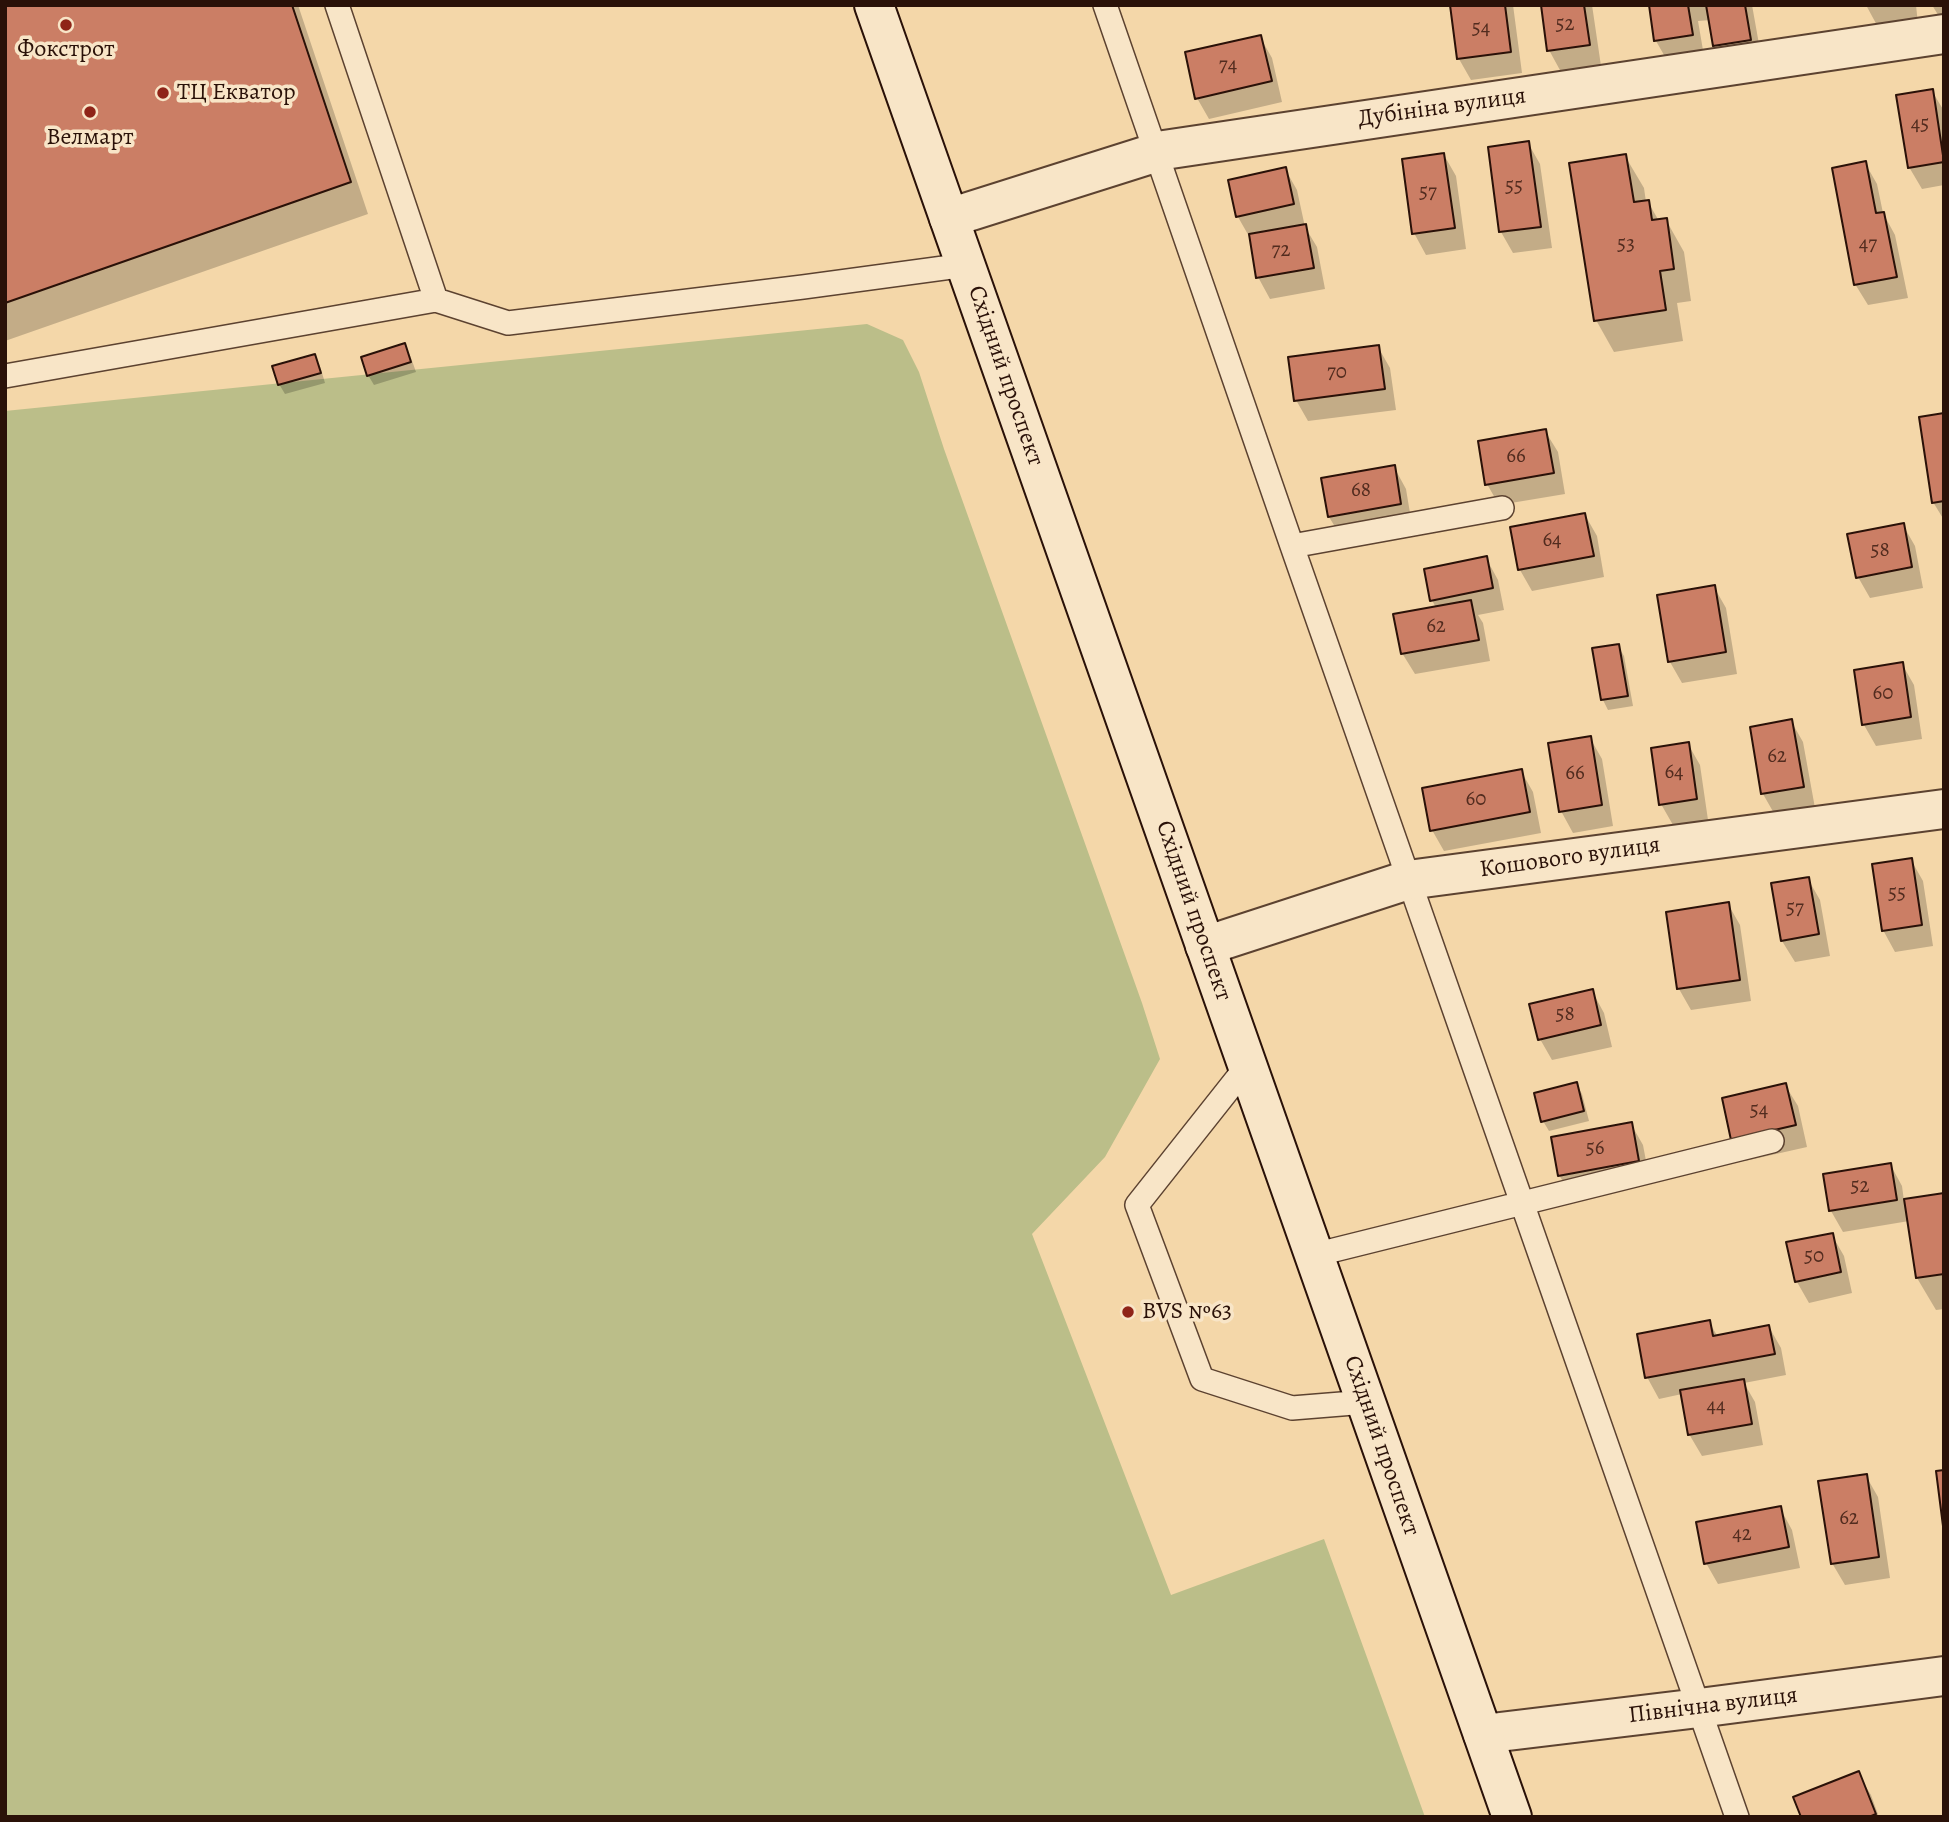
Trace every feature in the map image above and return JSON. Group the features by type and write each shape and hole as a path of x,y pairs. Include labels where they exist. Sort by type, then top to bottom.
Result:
{"street":[{"name":"Східний проспект","path":"874,5 1512,1817"},
{"name":"Дубініна вулиця","path":"949,218 1155,153 1191,146 1944,34"},
{"name":"Кошового вулиця","path":"1205,946 1408,880 1944,809"},
{"name":"Північна вулиця","path":"1483,1734 1944,1676"}],"lane":[{"path":"337,5 436,300"},
{"path":"1105,5 1737,1817"},
{"path":"5,376 436,300 508,323 803,288 966,265"},
{"path":"1292,546 1502,508"},
{"path":"1247,1066 1137,1205 1202,1379 1292,1408 1366,1402"},
{"path":"1314,1255 1772,1141"}],"green space":[{"path":"867,324 903,340 919,372 1160,1059 1105,1157 1032,1234 1171,1595 1324,1539 1425,1817 5,1817 5,411"}],"building":[{"name":"ТЦ Екватор","path":"5,5 292,5 351,182 5,303"},
{"path":"1450,5 1505,5 1511,52 1457,59"},
{"path":"1541,5 1584,5 1590,45 1547,51"},
{"path":"1649,5 1688,5 1693,35 1654,41"},
{"path":"1706,5 1745,5 1751,40 1713,46"},
{"path":"1261,35 1272,81 1195,99 1185,52"},
{"path":"1933,89 1944,162 1908,168 1896,95"},
{"path":"1529,141 1541,227 1499,232 1488,147"},
{"path":"1444,153 1455,228 1412,234 1402,159"},
{"path":"1626,154 1634,202 1649,200 1652,220 1667,218 1674,269 1660,271 1666,310 1594,321 1569,163"},
{"path":"1866,161 1876,213 1884,212 1897,277 1854,285 1832,168"},
{"path":"1286,167 1294,204 1236,217 1228,180"},
{"path":"1306,224 1314,268 1256,278 1249,234"},
{"path":"405,343 411,362 367,376 361,357"},
{"path":"1379,345 1385,389 1294,401 1288,357"},
{"path":"315,354 321,373 278,385 272,366"},
{"path":"1944,413 1944,501 1932,503 1919,417"},
{"path":"1546,429 1554,473 1485,485 1478,441"},
{"path":"1395,465 1401,504 1328,517 1321,478"},
{"path":"1585,513 1594,556 1518,570 1510,527"},
{"path":"1904,523 1912,567 1856,578 1847,534"},
{"path":"1487,556 1493,588 1430,601 1424,569"},
{"path":"1715,585 1726,652 1668,662 1657,595"},
{"path":"1471,600 1479,640 1401,654 1393,614"},
{"path":"1619,644 1628,696 1601,700 1592,648"},
{"path":"1903,662 1911,717 1862,725 1854,670"},
{"path":"1792,719 1804,787 1761,794 1750,727"},
{"path":"1591,736 1602,805 1559,812 1548,743"},
{"path":"1689,742 1697,799 1659,805 1651,748"},
{"path":"1522,769 1530,812 1430,831 1422,788"},
{"path":"1912,858 1922,925 1882,931 1872,864"},
{"path":"1809,877 1819,934 1781,941 1771,883"},
{"path":"1729,902 1740,980 1677,989 1666,912"},
{"path":"1593,989 1601,1025 1538,1040 1529,1004"},
{"path":"1577,1082 1584,1111 1541,1122 1534,1093"},
{"path":"1786,1083 1796,1125 1731,1140 1722,1098"},
{"path":"1632,1122 1639,1161 1558,1176 1551,1137"},
{"path":"1891,1163 1897,1200 1829,1211 1823,1174"},
{"path":"1944,1193 1944,1274 1916,1278 1904,1199"},
{"path":"1833,1233 1841,1272 1795,1282 1786,1242"},
{"path":"1710,1320 1713,1336 1769,1325 1775,1354 1645,1378 1637,1334"},
{"path":"1744,1379 1752,1424 1688,1435 1680,1390"},
{"path":"1944,1470 1944,1525 1943,1526 1936,1471"},
{"path":"1867,1474 1879,1557 1831,1564 1818,1481"},
{"path":"1781,1506 1789,1547 1704,1564 1696,1522"},
{"path":"1859,1771 1876,1814 1869,1817 1801,1817 1793,1797"}],"place":[{"name":"Фокстрот","path":"66,25"},
{"name":"ТЦ Екватор","path":"163,93"},
{"name":"Велмарт","path":"90,112"},
{"name":"BVS №63","path":"1128,1312"}]}
